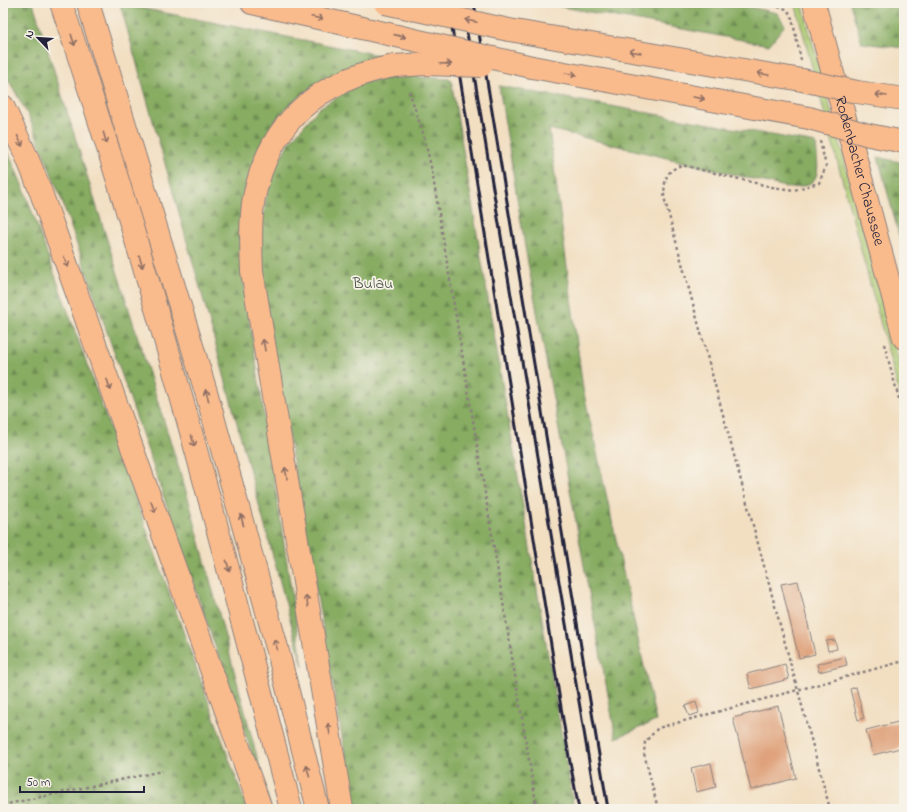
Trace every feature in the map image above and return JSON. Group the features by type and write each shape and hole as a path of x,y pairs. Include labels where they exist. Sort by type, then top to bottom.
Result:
{"main road":[{"path":"61,3 94,100 183,404 216,522 291,809"},
{"path":"88,3 210,403 270,621 318,809"},
{"path":"252,3 532,67 814,126 869,134 904,142"},
{"path":"385,3 509,30 802,72 857,92 904,99"},
{"name":"Rodenbacher Chaussee","path":"814,3 904,338"},
{"path":"342,809 252,270 251,225 254,198 260,176 276,141 298,112 321,93 345,80 372,70 394,66 426,64 532,67"},
{"path":"3,106 39,187 261,809"}],"path":[{"path":"760,3 787,9 792,18 802,72"},
{"path":"409,90 424,136 432,171 537,809"},
{"path":"814,126 826,166 819,184 794,190 772,187 682,165 672,169 664,180 664,191 666,204 830,809"},
{"path":"658,809 644,753 645,742 658,728 904,661"},
{"path":"3,805 162,771"}],"green space":[{"path":"3,3 33,3 189,501 270,806 61,198 29,117 3,70"},
{"path":"541,3 731,3 777,13 785,25 769,45"},
{"path":"795,3 802,3 904,381 904,411"},
{"path":"850,3 904,3 904,48 862,43"},
{"path":"120,4 389,57 311,88 286,108 272,128 250,173 242,199 239,231 241,265 303,667 208,316"},
{"name":"Bulau","path":"400,76 451,79 574,809 355,809 264,298 260,246 265,203 273,172 288,144 319,108 361,83"},
{"path":"499,86 816,143 818,169 813,180 800,187 789,188 549,129 583,389 656,721 616,738 525,247"},
{"path":"3,139 25,192 247,809 3,809"},
{"path":"878,157 904,163 904,254"}],"building":[{"path":"798,581 815,654 799,658 781,584"},
{"path":"835,640 837,649 828,651 826,641"},
{"path":"845,657 847,665 819,672 817,664"},
{"path":"785,664 789,679 751,689 747,674"},
{"path":"856,687 864,718 858,720 850,689"},
{"path":"696,702 699,713 689,716 685,706"},
{"path":"778,706 796,778 751,790 733,718"},
{"path":"898,722 904,747 873,755 866,730"},
{"path":"711,763 716,787 696,792 691,768"}],"railway":[{"path":"448,3 569,757 579,809"},
{"path":"462,3 597,809"},
{"path":"474,3 608,809"}]}
